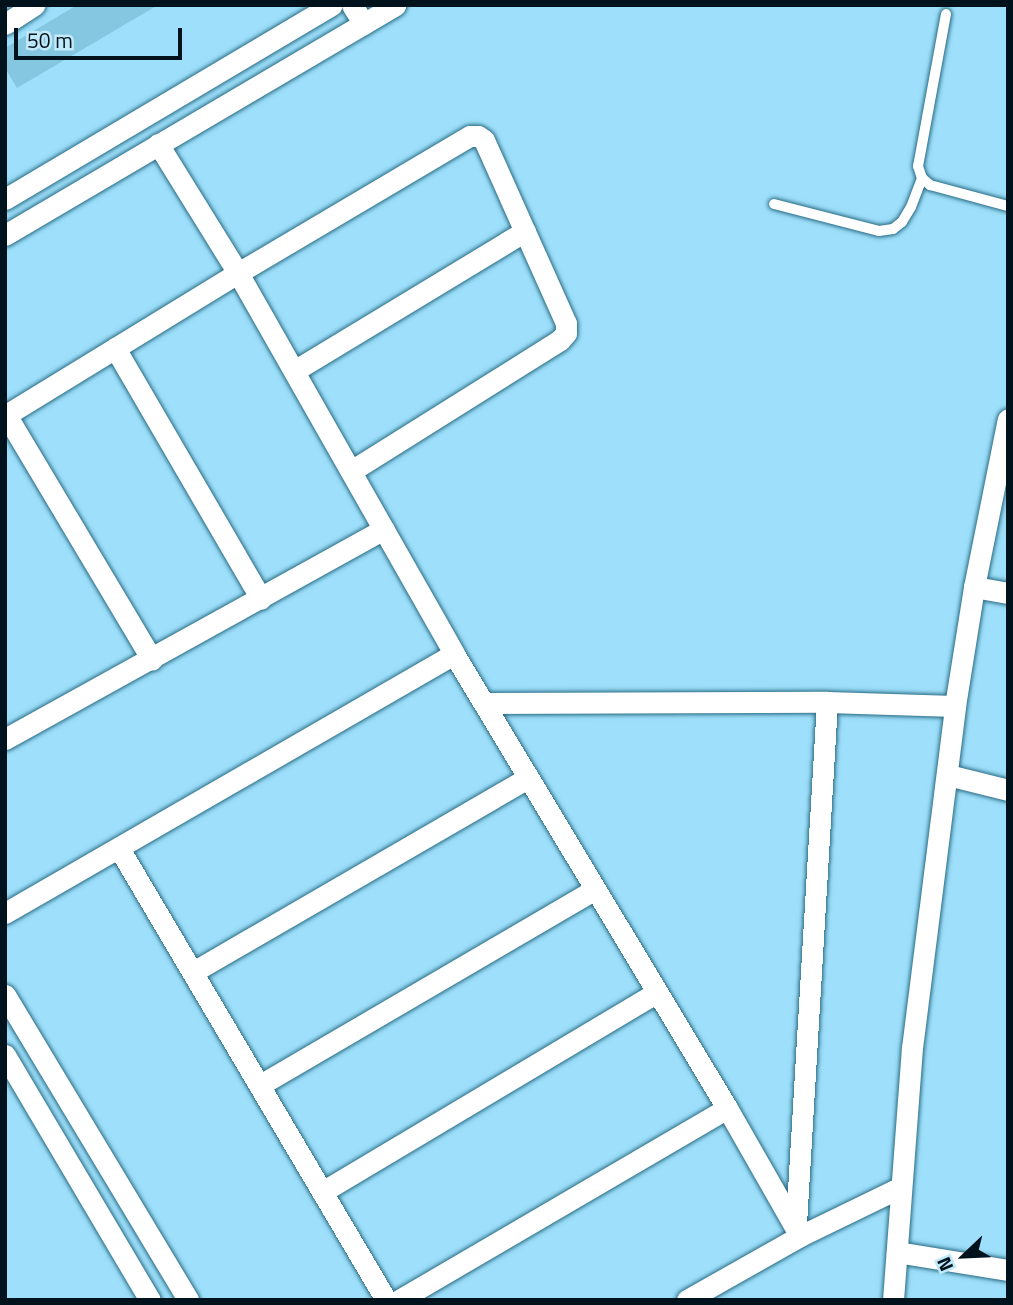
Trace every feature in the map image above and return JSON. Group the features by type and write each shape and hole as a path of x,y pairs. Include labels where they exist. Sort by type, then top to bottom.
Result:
{"street":[{"path":"5,24 34,5"},
{"path":"5,200 332,5"},
{"path":"352,5 364,24"},
{"path":"5,235 395,5"},
{"path":"152,660 6,414 470,136 478,136 484,140 525,231 566,323 566,333 560,340 351,471"},
{"path":"158,144 238,273 454,654 798,1230"},
{"path":"294,372 525,231"},
{"path":"115,348 261,599"},
{"path":"892,1300 912,1048 955,706 974,587 1008,419"},
{"path":"5,739 384,530"},
{"path":"974,587 1008,593"},
{"path":"5,913 120,850 454,654"},
{"path":"484,703 827,702 955,706"},
{"path":"798,1230 827,702"},
{"path":"948,775 1008,790"},
{"path":"193,972 528,778"},
{"path":"120,850 386,1300"},
{"path":"260,1085 595,889"},
{"path":"322,1192 657,992"},
{"path":"5,995 188,1300"},
{"path":"5,1055 12,1081 149,1300"},
{"path":"398,1300 727,1108"},
{"path":"687,1300 798,1230 899,1188"},
{"path":"897,1252 1008,1270"}],"lane":[{"path":"946,14 918,166 922,178 930,185 1008,206"},
{"path":"774,204 879,231 893,229 902,222 922,178"}],"building":[{"path":"77,5 158,5 17,88 5,68 5,48"}]}
